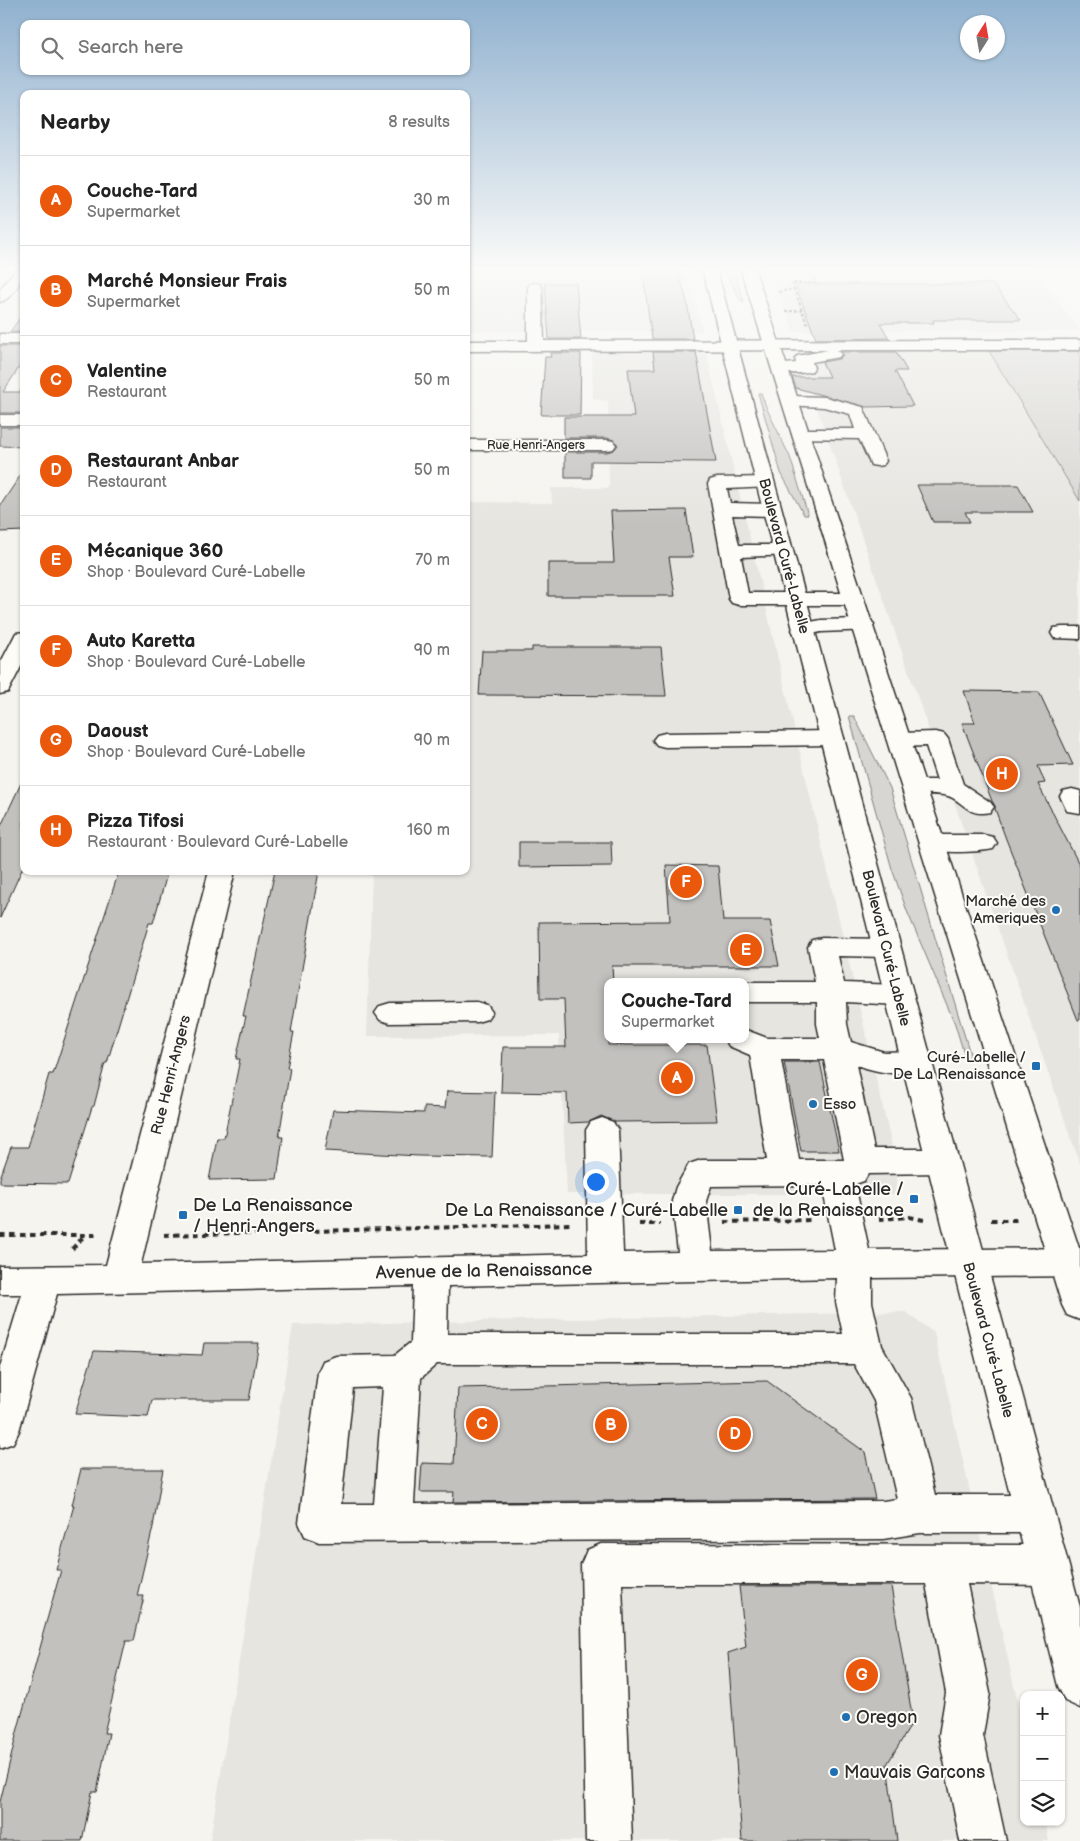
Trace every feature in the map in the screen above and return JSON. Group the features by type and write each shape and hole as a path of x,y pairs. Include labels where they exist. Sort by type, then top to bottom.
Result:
{"main road":[{"name":"Boulevard Curé-Labelle","path":"731,353 1080,1686"},
{"path":"775,353 1052,1220 1073,1262 1080,1304"},
{"path":"780,368 806,368 803,359 836,353"},
{"path":"902,353 919,360 974,360 968,353"},
{"path":"791,402 823,394 857,411 877,460"},
{"path":"0,420 20,420"},
{"path":"801,434 866,434"},
{"name":"Rue Henri-Angers","path":"470,445 607,445"},
{"path":"765,483 717,484 739,599 854,599"},
{"path":"721,506 731,509 772,510"},
{"path":"730,551 782,551"},
{"path":"803,630 821,626 863,626"},
{"path":"0,687 20,646"},
{"path":"665,740 832,738"},
{"path":"898,740 936,740 952,788"},
{"path":"914,788 952,788 981,807"},
{"path":"932,843 984,843"},
{"name":"Rue Henri-Angers","path":"120,1279 221,875"},
{"path":"886,948 822,947 831,992 832,1024 837,1049 849,1167 855,1263 854,1302 864,1349 892,1398 920,1514"},
{"path":"749,992 831,992 898,995"},
{"path":"390,1013 477,1012"},
{"path":"785,1173 752,1044 837,1049 884,1063 916,1062"},
{"path":"602,1130 606,1268"},
{"path":"697,1266 690,1200 693,1187 700,1173 785,1173 942,1161"},
{"name":"Avenue de la Renaissance","path":"0,1280 855,1263 1073,1262"},
{"path":"393,1523 416,1360 431,1271"},
{"path":"0,1431 44,1280"},
{"path":"864,1349 416,1360 336,1372 319,1524 884,1520 920,1514 1034,1514"},
{"path":"609,1841 601,1564 1048,1565"},
{"path":"943,1564 968,1693 961,1735 983,1841"}],"path":[{"path":"872,1220 909,1217 925,1220 1052,1220"},
{"path":"722,1222 818,1220"},
{"path":"177,1234 576,1224"},
{"path":"634,1224 652,1224"},
{"path":"0,1235 85,1235"}],"shaded area":[{"path":"592,353 701,353 707,355 898,1172 895,1194 567,1194 559,1035 367,1036 372,875 470,875 470,502 552,503 551,488 609,488 608,401 593,399"},
{"path":"825,353 990,353 1080,501 1080,1164 800,359"},
{"path":"990,353 1080,353 1080,501"},
{"path":"758,393 761,393 790,457 808,515 804,515 781,473"},
{"path":"849,716 854,716 890,788 971,1057 965,1057 955,1024 907,911 892,869"},
{"path":"906,1312 934,1333 1020,1712 1020,1826 1046,1826 1049,1841 210,1841 293,1325"}],"building":[{"path":"0,353 20,353 20,366 3,392 20,392 20,413 0,413"},
{"path":"550,353 581,353 580,415 541,415 545,357 551,357"},
{"path":"653,353 696,353 716,462 591,461 591,478 565,478 565,452 607,452 614,450 618,445 614,440 607,438 564,438 564,417 634,417 628,369 655,369"},
{"path":"842,353 897,353 907,371 895,371 913,406 866,407 796,388 792,377 829,377 822,362 839,359 843,355"},
{"path":"0,427 20,427 20,447 0,446"},
{"path":"20,476 20,531 0,532 0,506"},
{"path":"917,485 1018,485 1033,512 965,512 970,522 933,522"},
{"path":"686,510 693,557 669,557 675,596 548,596 548,563 614,563 611,511"},
{"path":"532,647 661,647 666,696 479,695 482,651 532,651"},
{"path":"964,691 1039,692 1073,765 1038,766 1045,783 1038,784 1080,866 1080,1020 1078,1020 1006,839 962,723 975,723"},
{"path":"20,786 20,874 0,918 0,828"},
{"path":"519,842 611,842 612,866 519,867"},
{"path":"666,865 718,866 723,921 770,921 779,966 612,966 613,978 604,978 604,1043 608,1043 608,1045 707,1045 717,1121 615,1122 601,1116 589,1122 568,1123 567,1093 501,1092 503,1047 566,1047 564,999 540,999 539,922 670,921"},
{"path":"118,875 167,875 153,923 149,923 107,1063 105,1063 94,1106 92,1107 68,1184 0,1183 11,1147 28,1147 49,1074 53,1074"},
{"path":"274,875 318,875 291,1032 294,1032 287,1068 290,1068 279,1137 283,1137 277,1179 209,1180 217,1138 224,1138 240,1059 236,1059 246,1016 243,1016"},
{"path":"784,1062 820,1062 839,1151 801,1151"},
{"path":"447,1091 495,1092 492,1157 419,1156 325,1151 333,1110 424,1113 424,1107 445,1108"},
{"path":"204,1343 259,1343 249,1400 152,1400 148,1417 75,1414 94,1351 202,1355"},
{"path":"767,1381 865,1452 875,1499 453,1502 454,1492 420,1492 422,1463 454,1464 458,1388"},
{"path":"81,1469 163,1469 153,1527 137,1596 144,1596 134,1641 126,1641 104,1733 109,1733 97,1792 92,1792 82,1841 0,1841 0,1802 61,1570 56,1570 74,1505 72,1505"},
{"path":"739,1586 891,1586 913,1722 887,1764 897,1841 742,1841 728,1653 746,1647"}],"place":[{"name":"Pizza Tifosi","path":"1002,774"},
{"name":"Auto Karetta","path":"686,882"},
{"name":"Marché des Ameriques","path":"1056,910"},
{"name":"Mécanique 360","path":"746,950"},
{"name":"Curé-Labelle / De La Renaissance","path":"1036,1066"},
{"name":"Couche-Tard","path":"677,1078"},
{"name":"Esso","path":"813,1104"},
{"name":"Curé-Labelle / de la Renaissance","path":"914,1199"},
{"name":"De La Renaissance / Curé-Labelle","path":"738,1210"},
{"name":"De La Renaissance / Henri-Angers","path":"183,1215"},
{"name":"Valentine","path":"482,1424"},
{"name":"Marché Monsieur Frais","path":"611,1425"},
{"name":"Restaurant Anbar","path":"735,1434"},
{"name":"Daoust","path":"862,1675"},
{"name":"Oregon","path":"846,1717"},
{"name":"Mauvais Garcons","path":"834,1772"}]}
